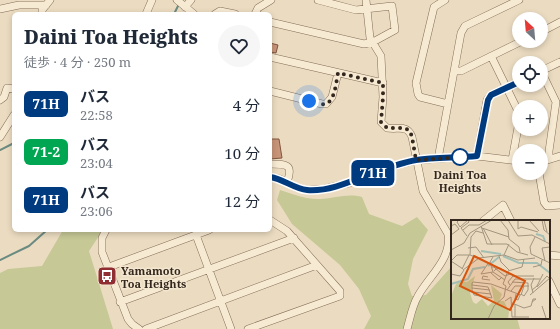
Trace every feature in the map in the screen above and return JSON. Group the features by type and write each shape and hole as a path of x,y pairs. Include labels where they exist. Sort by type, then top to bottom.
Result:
{"street":[{"path":"147,12 152,0"},
{"path":"181,3 191,0"},
{"path":"255,12 258,8 271,0"},
{"path":"272,22 364,44 373,42 395,30 392,6 356,10 318,0"},
{"path":"366,0 370,38 381,56 383,83 381,122 387,128 405,128 410,131 423,191 448,234 449,240 444,258 417,298 407,329"},
{"path":"445,0 434,6 416,83 420,97 448,104"},
{"path":"438,159 461,33 465,26 513,1"},
{"path":"0,9 19,5 48,2"},
{"path":"43,12 48,2"},
{"path":"181,3 192,12"},
{"path":"548,28 560,22"},
{"path":"454,71 460,71 512,46"},
{"path":"492,56 513,100"},
{"path":"272,57 383,83"},
{"path":"548,68 560,62"},
{"path":"272,92 326,104 332,97 338,73"},
{"path":"548,85 556,102 549,159 560,156"},
{"path":"477,156 488,100 491,95 512,86"},
{"path":"0,100 4,97 7,88 12,89"},
{"path":"0,137 12,118"},
{"path":"272,178 280,179 295,187 307,190 324,189 349,182 383,169 416,160 477,156 512,160"},
{"path":"272,164 282,164 287,166 290,170 290,174 287,182"},
{"path":"541,180 544,202 547,206 560,205"},
{"path":"484,220 503,205 510,220"},
{"path":"248,329 340,296 340,291 294,238 287,231 272,221"},
{"path":"105,232 102,238 102,252 109,267 120,302 128,319 139,329"},
{"path":"109,267 204,232"},
{"path":"196,235 231,329"},
{"path":"120,302 294,238"},
{"path":"550,255 560,256"},
{"path":"146,329 317,265"},
{"path":"550,283 560,304"}],"green space":[{"path":"280,190 311,199 357,196 362,197 369,214 402,226 417,217 428,230 413,259 408,284 412,296 426,295 451,267 451,319 517,319 520,329 364,329 371,316 359,289 340,265 292,224 277,200"},
{"path":"62,232 102,232 89,251 113,329 0,329 0,273 8,269 42,266"}],"building":[{"path":"272,44 278,45 276,53 272,52"},
{"path":"272,139 279,139 282,158 272,159"}],"waterway":[{"path":"175,12 179,4"},
{"path":"0,150 12,144"},
{"path":"0,260 29,246 45,232"}],"bus line":[{"name":"71H","path":"272,177 280,179 295,187 307,190 324,189 349,182 383,169 416,160 477,156 488,100 491,95 512,85"}],"place":[{"name":"Daini Toa Heights","path":"460,157"},
{"name":"Yamamoto Toa Heights","path":"107,276"}],"route":[{"path":"309,101 326,104 332,97 338,73 383,83 380,118 381,122 387,128 405,128 410,131 416,160 464,157 460,157"}]}
